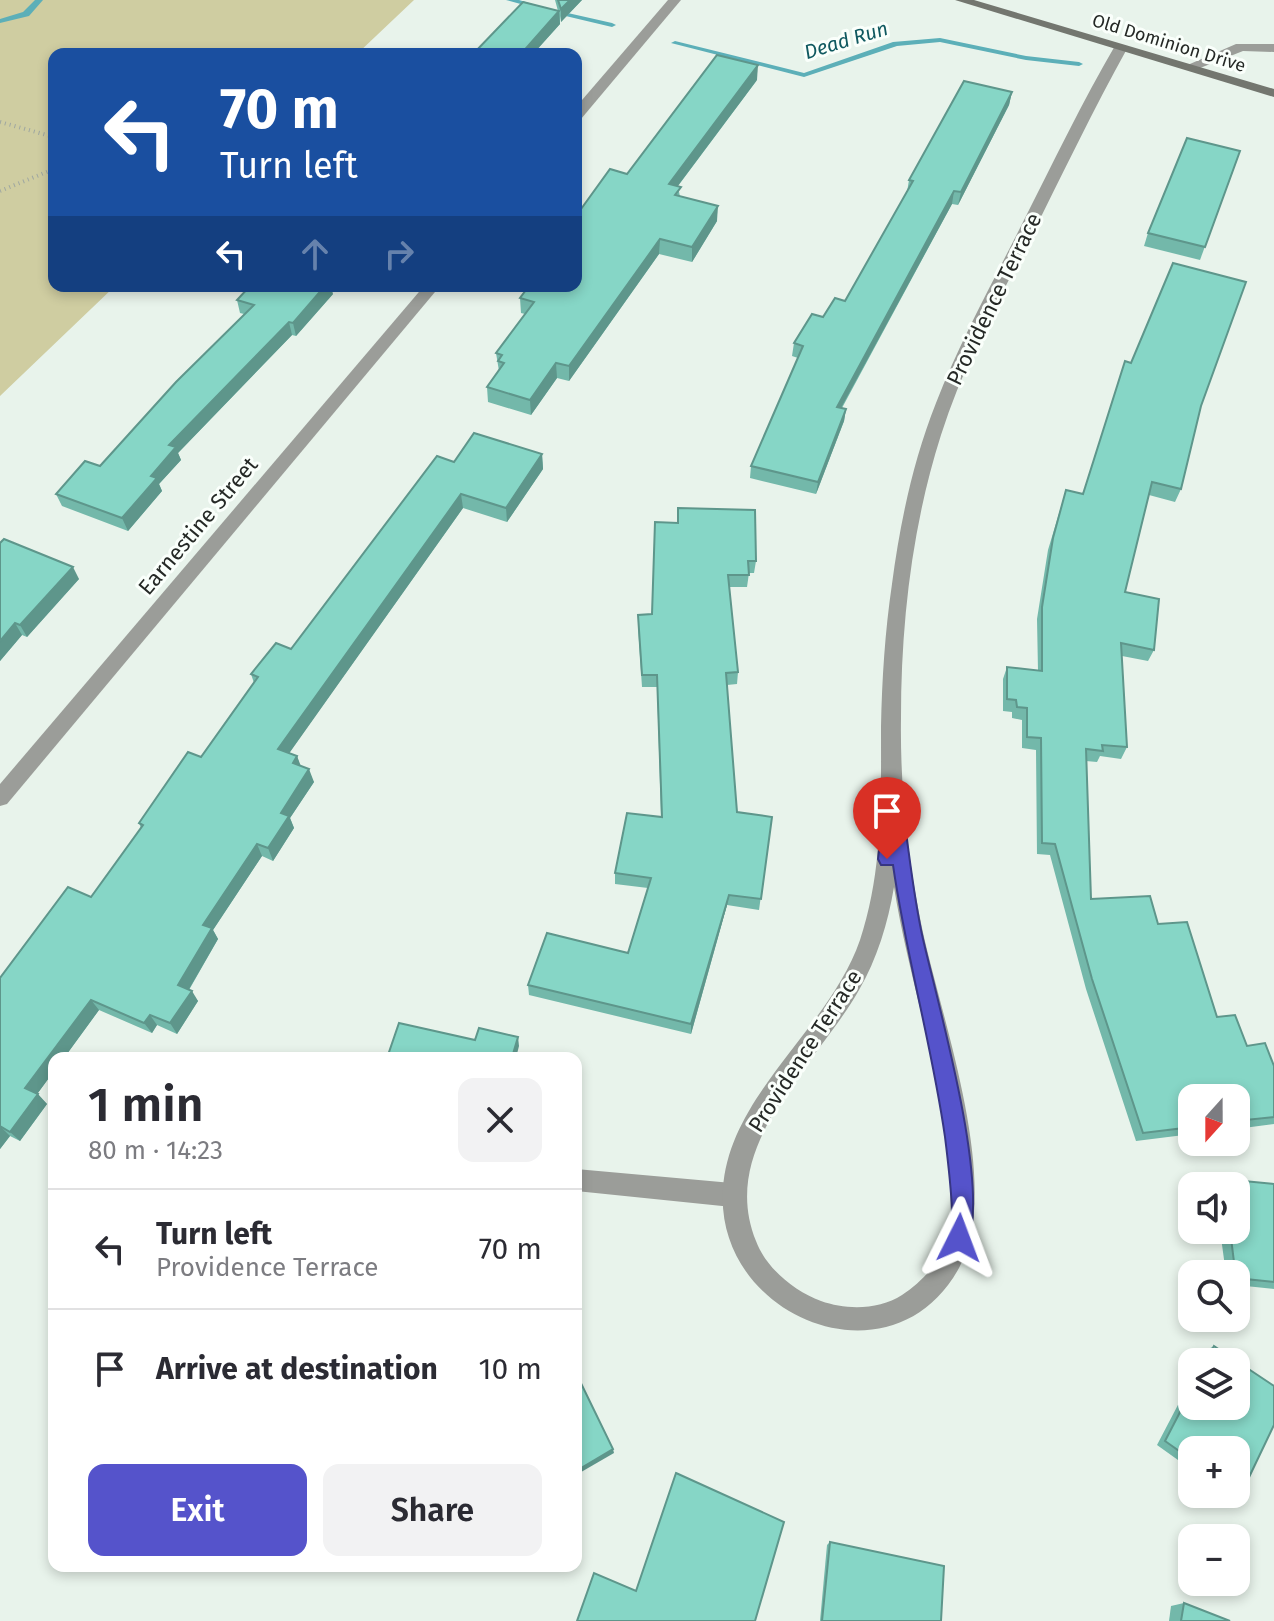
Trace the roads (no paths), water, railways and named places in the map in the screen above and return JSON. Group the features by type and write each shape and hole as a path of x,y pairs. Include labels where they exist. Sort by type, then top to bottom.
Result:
{"main road":[{"name":"Old Dominion Drive","path":"961,0 1274,93"}],"street":[{"path":"582,109 675,0"},
{"name":"Providence Terrace","path":"893,805 884,886 869,947 853,983 766,1106 740,1154 732,1195 733,1223 763,1277 779,1291 826,1315 873,1320 898,1312 938,1279 959,1238 963,1213 948,1086 913,935 893,805 890,762 894,665 908,543 926,456 954,374 1121,47"},
{"path":"1190,67 1241,47 1274,48"},
{"name":"Earnestine Street","path":"0,798 427,292"},
{"path":"582,1181 732,1195"}],"waterway":[{"name":"Dead Run","path":"0,21 26,14 39,0"},
{"name":"Dead Run","path":"510,0 535,6"},
{"name":"Dead Run","path":"553,11 612,25"},
{"name":"Dead Run","path":"675,43 804,75 896,44 940,40 1026,58 1079,64"}]}
